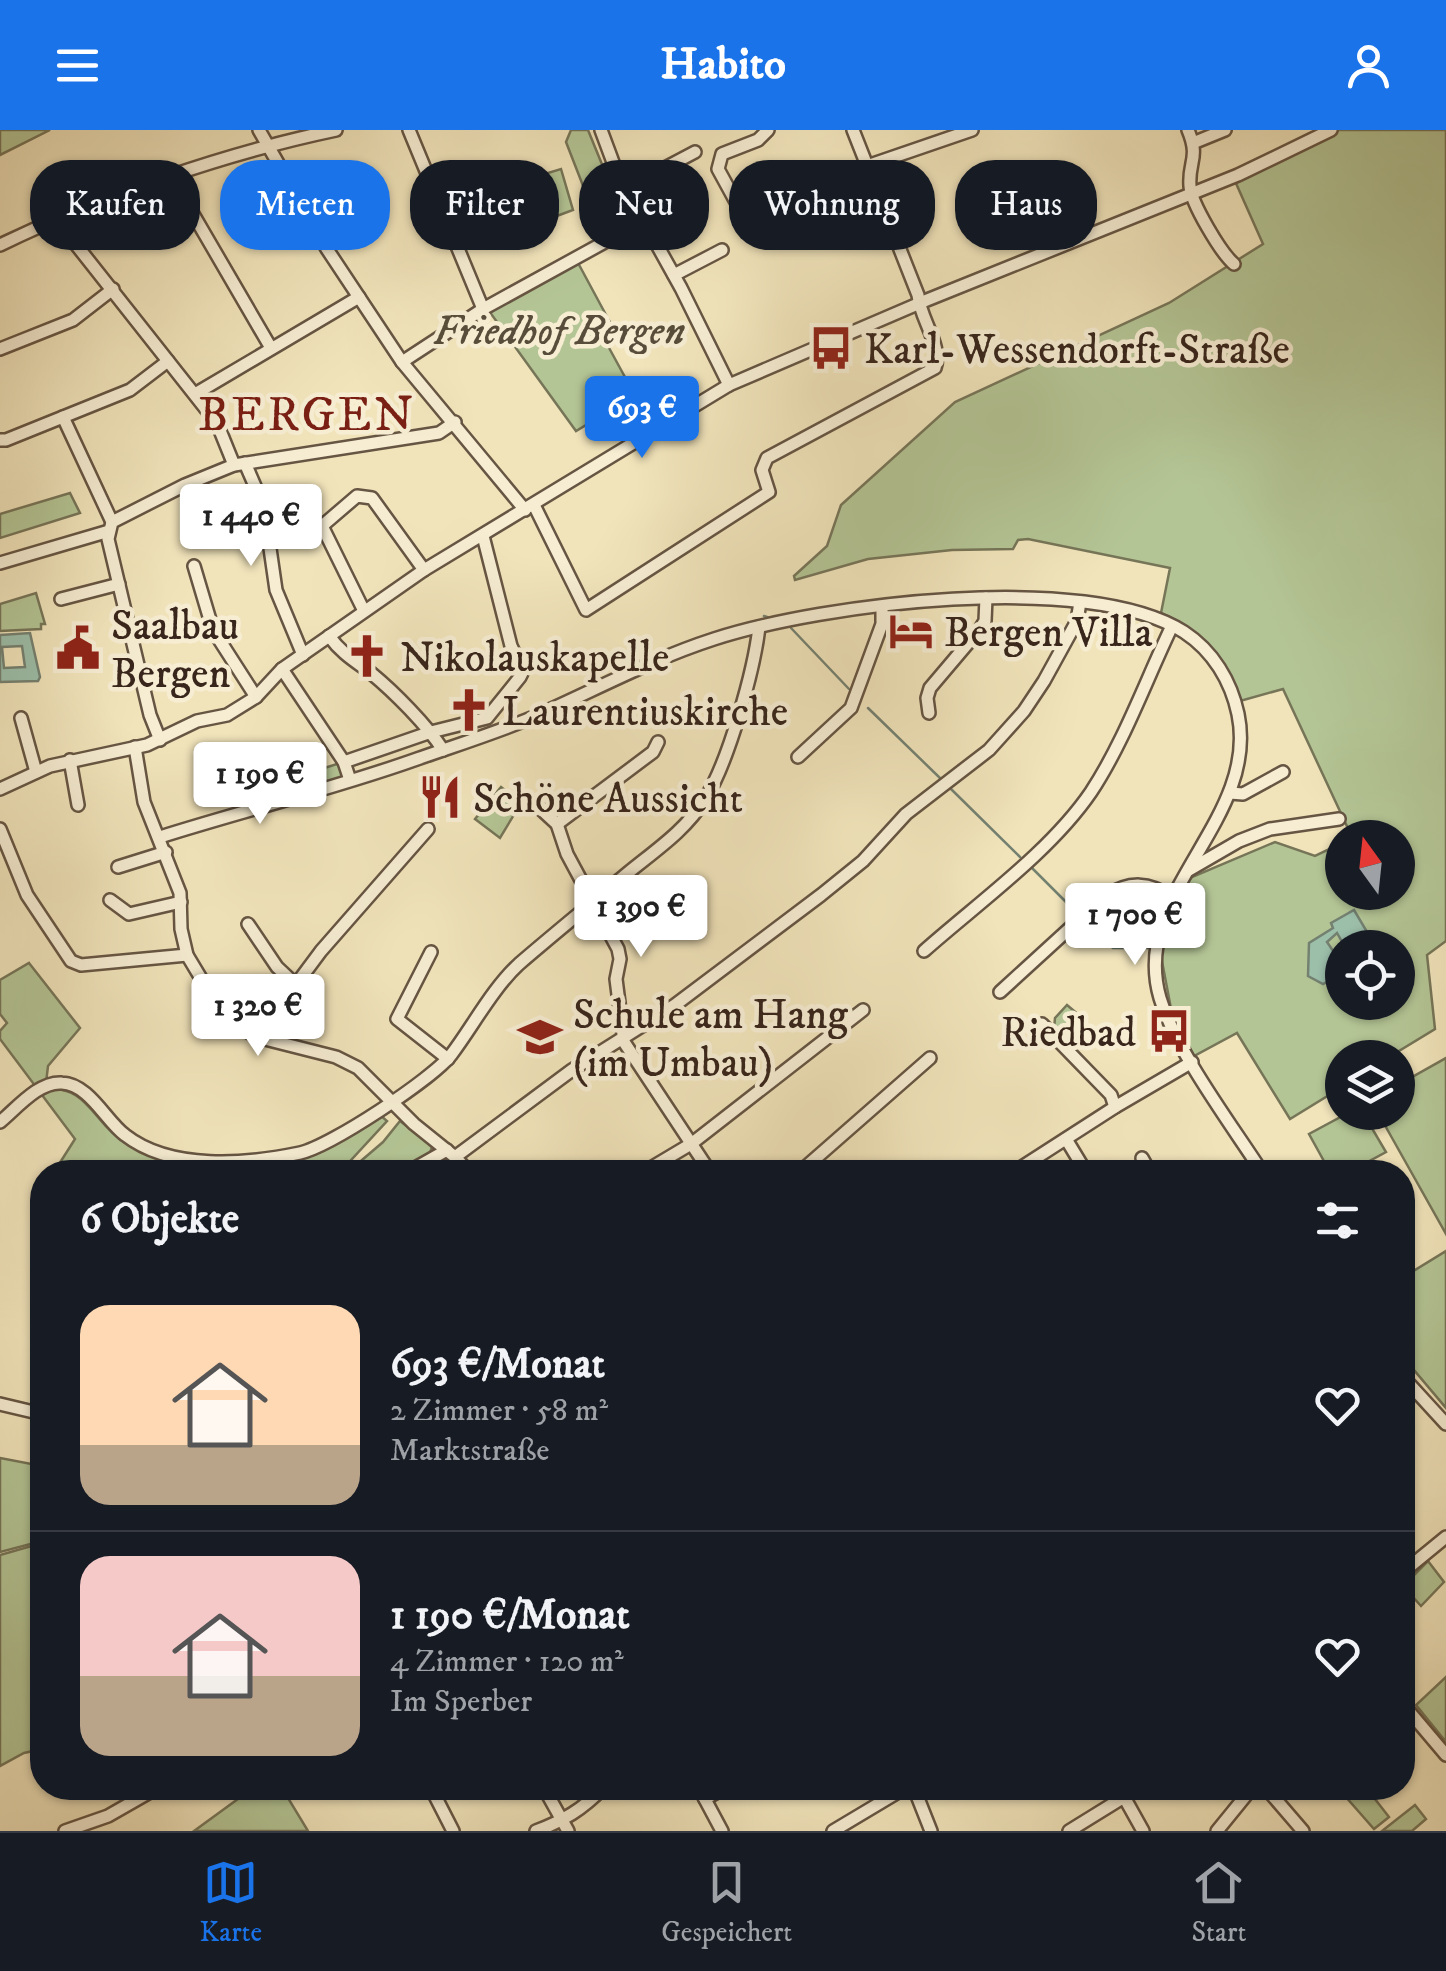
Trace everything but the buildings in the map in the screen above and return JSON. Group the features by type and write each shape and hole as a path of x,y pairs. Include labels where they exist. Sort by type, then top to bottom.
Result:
{"street":[{"path":"260,130 327,249 402,362 530,508 586,610 769,492 762,470 767,458 935,368 937,354 900,250"},
{"path":"200,168 268,144 336,130"},
{"path":"409,130 483,309"},
{"path":"601,130 613,160"},
{"path":"729,190 718,170 722,154 758,140 768,130"},
{"path":"853,130 865,160"},
{"path":"895,160 972,130"},
{"path":"1225,130 1190,136 1192,194 1224,256 1234,264"},
{"path":"0,789 70,760 160,740 196,721 227,714 256,697 282,669 424,570 729,385 1192,194 1331,130"},
{"path":"681,160 696,152"},
{"path":"200,226 271,348"},
{"path":"0,246 30,231"},
{"path":"80,250 218,423 264,508 276,590 303,654"},
{"path":"402,362 483,309 592,250"},
{"path":"659,250 729,385"},
{"path":"674,275 722,250"},
{"path":"0,349 73,320 112,290"},
{"path":"195,394 359,297"},
{"path":"0,440 130,390 168,361"},
{"path":"63,417 110,526 108,539 118,584 150,715 160,740"},
{"path":"0,563 110,526 186,484 239,464 439,433 455,422"},
{"path":"364,611 322,526 345,504 357,496 372,498 424,570"},
{"path":"344,762 487,718 523,671 512,646 483,536"},
{"path":"194,566 213,630 256,697"},
{"path":"61,599 118,584"},
{"path":"928,713 928,692 980,629 986,598"},
{"path":"160,836 443,750 554,708 604,683 711,640 759,627 882,607 986,598 1080,602 1136,612 1190,636 1212,657 1234,699 1241,737 1230,793 1174,898 1158,942 1156,977 1167,1017 1254,1160"},
{"path":"435,1160 675,1005 834,886 902,817 990,750 1024,711 1076,622 1080,602"},
{"path":"798,757 851,708 882,624 882,607"},
{"path":"924,951 1056,833 1085,800 1106,765 1172,626"},
{"path":"225,1160 300,1153 319,1147 431,1074 448,1059 512,972 676,834 705,799 720,771 759,627"},
{"path":"330,636 341,652 375,676 432,732 443,750"},
{"path":"282,669 344,762 350,780"},
{"path":"21,718 36,772"},
{"path":"558,824 652,752 658,742"},
{"path":"135,747 144,802 166,852 181,902 181,929 187,955 216,1005 236,1025 257,1036 346,1060 458,1160"},
{"path":"70,760 78,805"},
{"path":"1230,793 1242,794 1283,772"},
{"path":"531,800 558,824 568,854 620,954 616,979 623,1038 702,1160"},
{"path":"1188,871 1270,828 1339,819"},
{"path":"257,1036 295,984 428,828"},
{"path":"0,829 27,894 70,961 81,964 187,955"},
{"path":"118,867 166,852"},
{"path":"1000,992 1104,897 1119,888 1146,884 1174,898"},
{"path":"110,900 129,914 181,902"},
{"path":"248,924 277,967 295,984"},
{"path":"432,952 396,1019 448,1059"},
{"path":"664,1160 691,1144 863,1010"},
{"path":"1042,1024 1111,1095 1115,1107"},
{"path":"814,1160 930,1058"},
{"path":"1033,1160 1192,1062"},
{"path":"0,1122 37,1091 50,1084 68,1084 82,1091 124,1135 142,1146 206,1160"},
{"path":"1066,1139 1079,1160"},
{"path":"1415,1390 1446,1424"},
{"path":"0,1404 30,1411"},
{"path":"1415,1562 1446,1536"},
{"path":"1415,1718 1446,1755"},
{"path":"65,1831 108,1816 136,1800"},
{"path":"437,1800 453,1831"},
{"path":"551,1800 565,1826"},
{"path":"536,1831 565,1826 592,1800"},
{"path":"706,1800 722,1831"},
{"path":"833,1831 885,1800"},
{"path":"919,1800 931,1831"},
{"path":"1069,1831 1111,1800"},
{"path":"1126,1800 1143,1831"},
{"path":"1217,1831 1242,1800"},
{"path":"1277,1800 1304,1831"}],"green space":[{"path":"0,130 50,130 0,155"},
{"path":"571,130 588,130 600,160 579,160 579,175 566,142"},
{"path":"1339,130 1446,130 1446,941 1427,955 1435,1029 1415,1041 1325,1040 1325,1097 1290,1119 1237,1033 1194,1056 1172,1014 1161,956 1185,885 1192,877 1275,842 1315,856 1325,851 1325,910 1415,910 1415,820 1344,820 1283,689 1240,701 1200,639 1161,613 1170,568 1028,539 1018,540 1013,549 952,550 868,559 795,580 794,576 827,546 841,505 955,402 1169,303 1263,244 1235,181"},
{"path":"559,170 573,210 559,215"},
{"name":"Friedhof Bergen","path":"577,261 619,339 608,346 632,390 626,393 629,399 576,431 489,311"},
{"path":"70,493 80,513 0,538 0,514"},
{"path":"36,593 45,624 41,624 41,629 0,631 0,604"},
{"path":"340,763 344,774 340,778 291,792 284,781"},
{"path":"501,787 521,803 500,838 475,819"},
{"path":"29,963 80,1028 48,1066 45,1091 70,1092 124,1142 158,1157 176,1160 62,1160 75,1139 0,1039 0,1031 7,1023 0,1014 0,980"},
{"path":"1067,1005 1086,1021 1082,1041 1072,1048 1054,1029 1055,1018"},
{"path":"1446,1058 1446,1234 1415,1179 1415,1160 1404,1160 1388,1130 1415,1130 1415,1075"},
{"path":"379,1114 387,1121 351,1160 254,1160 314,1154"},
{"path":"400,1121 432,1147 429,1156 422,1160 362,1160"},
{"path":"1325,1125 1325,1130 1373,1130 1386,1152 1371,1160 1323,1160 1309,1134"},
{"path":"1446,1251 1446,1408 1415,1371 1415,1270"},
{"path":"0,1458 30,1464 30,1544 0,1552"},
{"path":"30,1546 30,1752 0,1766 0,1555"},
{"path":"1428,1561 1444,1582 1421,1606 1415,1599 1415,1574"},
{"path":"1446,1677 1446,1742 1416,1705"},
{"path":"237,1800 289,1800 308,1831 194,1831"},
{"path":"1349,1800 1376,1800 1389,1817 1374,1829"},
{"path":"1415,1805 1426,1819 1412,1831 1382,1831"}],"shaded area":[{"path":"30,633 38,681 0,682 0,635","holes":["22,646 25,667 4,668 2,647"]},
{"path":"1354,910 1366,930 1330,930 1331,923"},
{"path":"1325,933 1323,984 1308,976 1309,943"}],"waterway":[{"path":"764,616 770,618"},
{"path":"791,628 849,689"},
{"path":"868,708 941,779"},
{"path":"951,789 1020,857"},
{"path":"1032,868 1077,913"},
{"path":"1087,924 1113,948 1149,948"}],"place":[{"name":"Karl-Wessendorft-Straße","path":"831,348"},
{"name":"Bergen Villa","path":"911,631"},
{"name":"Saalbau Bergen","path":"78,648"},
{"name":"Nikolauskapelle","path":"367,656"},
{"name":"Laurentiuskirche","path":"469,710"},
{"name":"Schöne Aussicht","path":"440,797"},
{"name":"Riedbad","path":"1169,1031"},
{"name":"Schule am Hang (im Umbau)","path":"540,1037"}],"district":[{"name":"BERGEN","path":"307,413"}]}
